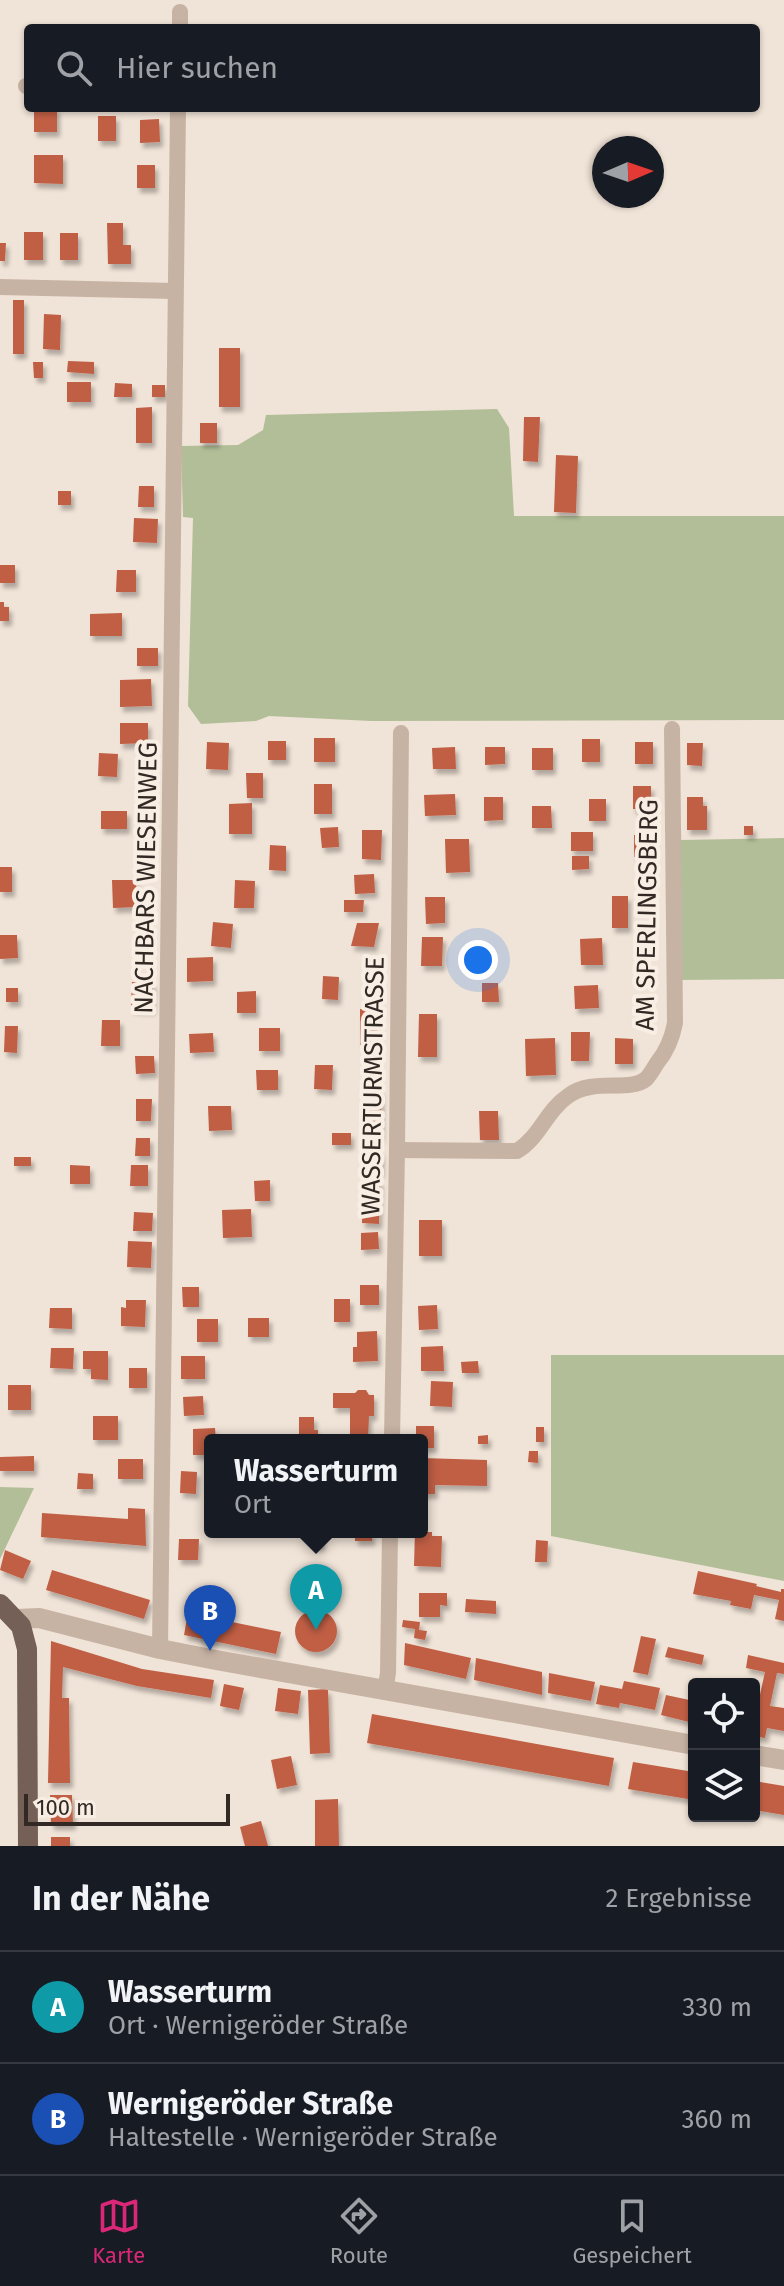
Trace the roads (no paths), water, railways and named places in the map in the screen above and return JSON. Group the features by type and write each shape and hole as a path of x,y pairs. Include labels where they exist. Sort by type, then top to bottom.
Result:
{"main road":[{"path":"0,1604 17,1619 25,1635 27,1649 28,1846"}],"street":[{"name":"NACHBARS WIESENWEG","path":"160,1649 178,112"},
{"path":"0,287 175,291"},
{"name":"AM SPERLINGSBERG","path":"397,1150 517,1151 531,1142 564,1098 593,1084 632,1084 645,1080 664,1054 672,1039 675,1023 672,729"},
{"name":"WASSERTURMSTRASSE","path":"392,1434 401,733"},
{"path":"385,1691 388,1673 390,1538"},
{"path":"17,1619 39,1618 160,1649 688,1744"},
{"path":"760,1756 784,1760"}],"place":[{"name":"Wasserturm","path":"316,1630"},
{"name":"Wernigeröder Straße","path":"210,1651"}]}
